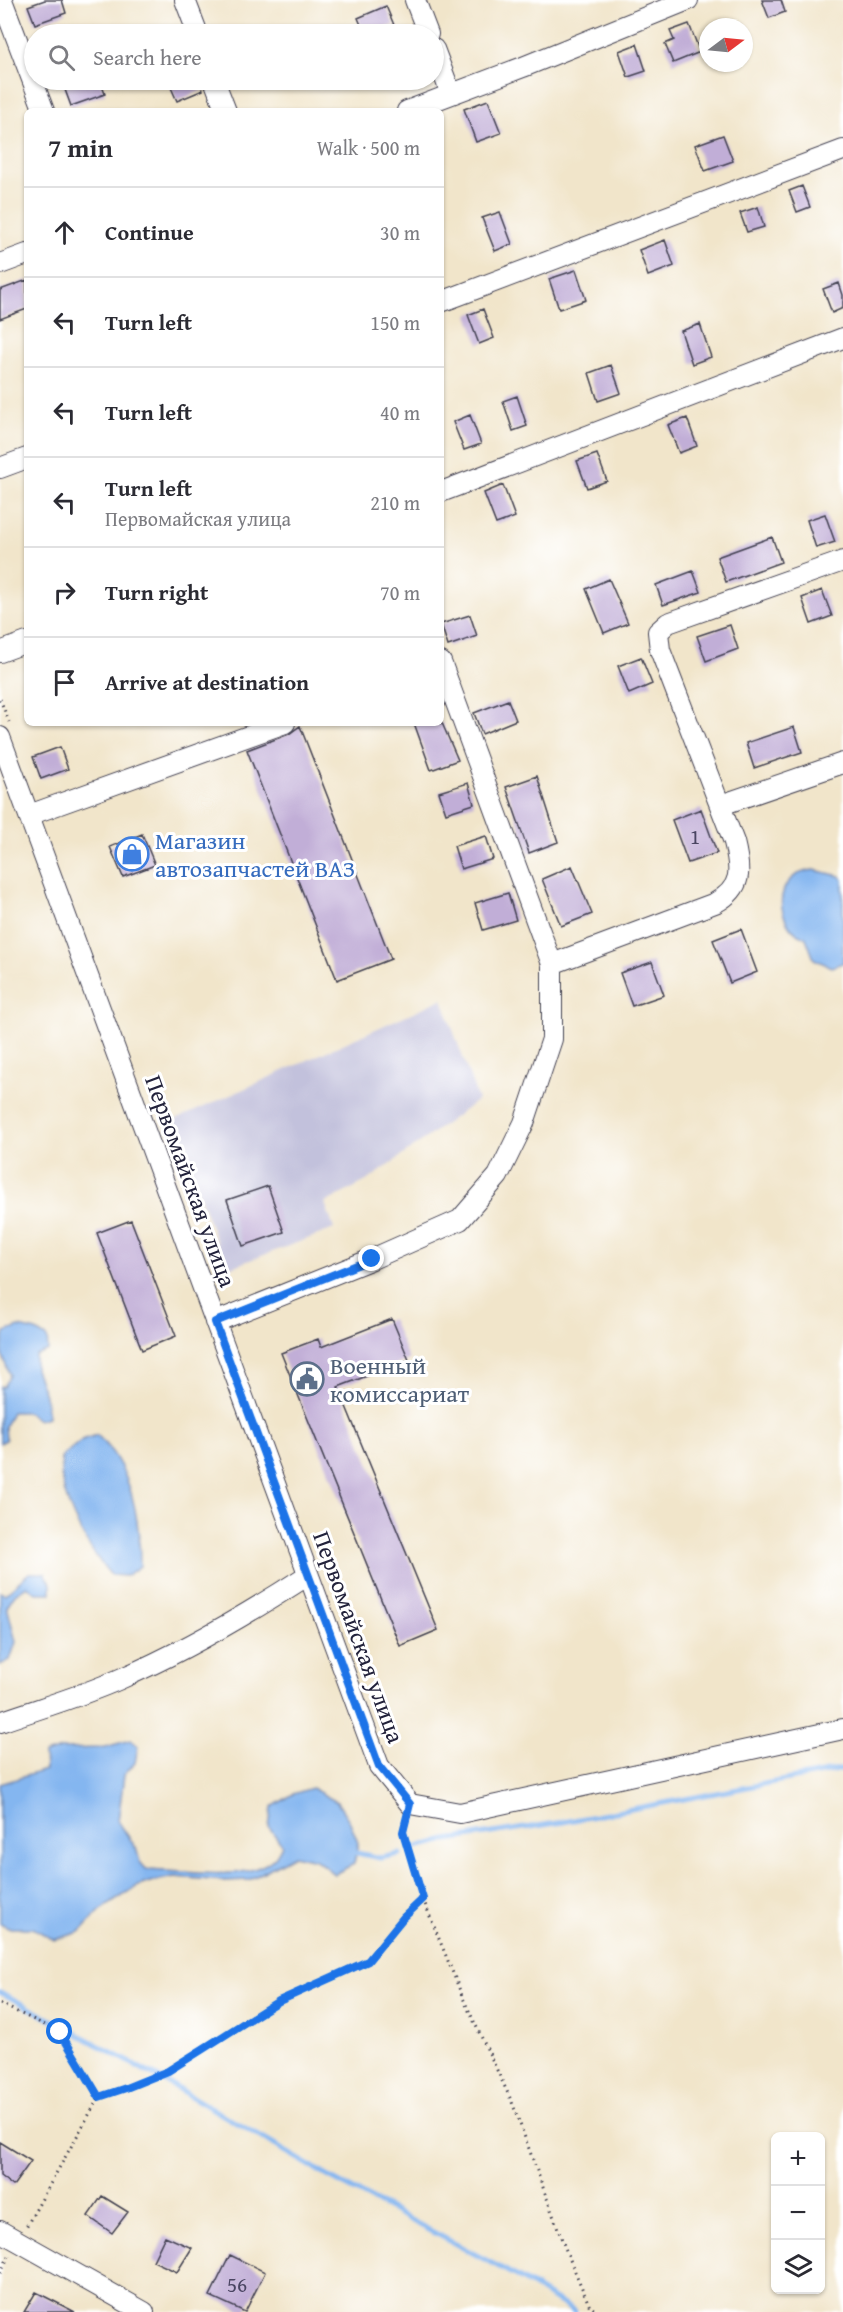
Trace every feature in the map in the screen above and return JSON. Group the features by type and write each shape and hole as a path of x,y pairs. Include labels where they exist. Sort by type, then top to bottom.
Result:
{"street":[{"path":"2,0 24,58"},
{"path":"185,0 194,24"},
{"path":"415,0 424,24"},
{"path":"414,108 659,5 687,0"},
{"path":"444,75 451,94"},
{"path":"36,90 43,108"},
{"path":"218,90 225,108"},
{"path":"444,301 843,150"},
{"path":"0,264 24,255"},
{"path":"444,491 843,338"},
{"path":"0,468 24,459"},
{"path":"552,964 727,897 737,883 740,867 721,805 660,650 658,633 668,623 843,561"},
{"path":"0,652 24,643"},
{"path":"215,1322 372,1259 460,1220 498,1176 524,1123 552,1039 552,964 444,670"},
{"path":"28,815 277,726"},
{"name":"Первомайская улица","path":"0,737 379,1766 410,1804"},
{"path":"721,805 843,763"},
{"path":"0,1722 119,1679 187,1647 237,1621 308,1575"},
{"path":"410,1804 460,1813 843,1729"},
{"path":"0,2231 144,2312"}],"path":[{"path":"410,1804 403,1832 423,1899 463,1998 512,2102 565,2248 590,2307 600,2312"},
{"path":"0,2273 99,2097 162,2073 279,2001 368,1961 403,1918 423,1899"},
{"path":"0,2004 60,2032 99,2097"}],"shaded area":[{"path":"442,999 478,1100 370,1179 325,1203 334,1229 226,1269 173,1121"}],"water":[{"path":"814,870 840,876 843,880 843,963 831,967 814,959 806,938 791,929 782,908 784,890 788,883 803,872"},
{"path":"19,1327 36,1331 47,1338 48,1350 35,1355 35,1369 45,1395 48,1417 38,1420 27,1412 12,1412 5,1426 6,1440 0,1443 0,1386 3,1387 10,1375 2,1349 3,1339 5,1332"},
{"path":"97,1435 119,1463 136,1513 140,1566 126,1576 111,1575 95,1555 74,1518 62,1480 62,1456 82,1440"},
{"path":"29,1573 45,1573 51,1584 51,1593 36,1593 27,1586 15,1594 7,1606 16,1642 10,1660 0,1665 0,1592 5,1594"},
{"path":"131,1740 138,1746 135,1763 124,1775 118,1821 136,1848 140,1862 147,1870 214,1874 249,1870 263,1865 275,1857 282,1845 269,1827 272,1807 293,1794 312,1788 337,1802 350,1822 358,1843 354,1864 334,1874 316,1860 294,1855 249,1880 225,1881 174,1877 150,1882 136,1887 101,1910 80,1932 54,1940 33,1928 8,1928 0,1924 0,1784 45,1770 44,1754 61,1749 101,1748"}],"building":[{"path":"45,0 62,0 66,13 35,24 28,6"},
{"path":"762,0 781,0 785,12 769,18"},
{"path":"386,6 394,24 361,24 358,18"},
{"path":"689,24 699,52 673,63 665,44 674,40 670,31"},
{"path":"637,44 646,71 628,77 619,51"},
{"path":"65,90 104,90 105,94 71,106"},
{"path":"172,90 203,90 177,101"},
{"path":"488,100 501,133 476,142 464,109"},
{"path":"723,135 733,161 705,171 695,145"},
{"path":"802,186 810,207 797,212 789,191"},
{"path":"758,207 764,227 747,232 740,213"},
{"path":"500,212 512,244 495,251 482,218"},
{"path":"665,240 674,266 648,276 639,250"},
{"path":"576,270 586,300 559,309 549,279"},
{"path":"24,281 24,310 0,319 0,290"},
{"path":"839,283 843,295 843,308 832,313 823,289"},
{"path":"483,309 494,338 479,344 468,315"},
{"path":"700,324 711,357 692,364 681,331"},
{"path":"611,365 621,393 598,401 589,373"},
{"path":"517,396 527,426 513,431 503,401"},
{"path":"470,415 481,444 464,450 453,422"},
{"path":"687,418 697,446 679,453 668,425"},
{"path":"597,454 607,481 587,488 577,461"},
{"path":"503,485 515,517 496,524 484,493"},
{"path":"825,514 835,542 816,548 807,520"},
{"path":"772,537 781,562 726,582 717,557"},
{"path":"693,571 701,592 663,605 656,585"},
{"path":"609,579 628,623 604,633 586,589"},
{"path":"822,590 832,616 811,624 802,598"},
{"path":"470,615 477,636 448,646 444,623"},
{"path":"730,625 738,649 706,661 697,636"},
{"path":"641,657 652,684 629,694 618,666"},
{"path":"508,700 516,720 482,734 474,713"},
{"path":"300,726 391,959 337,980 247,750 289,734"},
{"path":"415,726 443,726 458,760 431,770"},
{"path":"794,727 802,752 754,768 746,743"},
{"path":"60,747 68,769 41,779 33,757"},
{"path":"537,776 558,842 529,853 506,787"},
{"path":"468,783 474,804 446,813 439,792"},
{"path":"701,809 717,853 688,863 672,820"},
{"path":"142,834 155,865 123,877 110,847"},
{"path":"486,836 493,859 461,869 454,846"},
{"path":"572,866 592,914 561,926 542,879"},
{"path":"508,893 516,920 483,930 475,903"},
{"path":"741,929 757,972 730,983 713,940"},
{"path":"652,962 664,995 632,1006 620,973"},
{"path":"268,1186 284,1232 243,1246 227,1200"},
{"path":"131,1220 176,1336 142,1350 97,1233"},
{"path":"392,1319 409,1360 338,1387 438,1630 400,1646 281,1353 318,1339 321,1347"},
{"path":"0,2142 31,2161 13,2186 0,2176"},
{"path":"102,2196 128,2212 112,2233 88,2216"},
{"path":"165,2236 192,2248 177,2272 153,2261"},
{"path":"230,2255 265,2272 245,2312 210,2296"},
{"path":"36,2292 75,2312 24,2312"}],"waterway":[{"path":"417,1847 843,1769"},
{"path":"357,1853 380,1858 400,1854"},
{"path":"0,1992 168,2083 331,2178 518,2277 575,2312"}],"place":[{"name":"Магазин автозапчастей ВАЗ","path":"132,854"},
{"name":"Военный комиссариат","path":"307,1379"}],"route":[{"path":"60,2032 99,2097 126,2088 168,2071 279,2001 368,1961 403,1918 423,1899 403,1832 410,1804 379,1766 215,1322 372,1259"}]}
